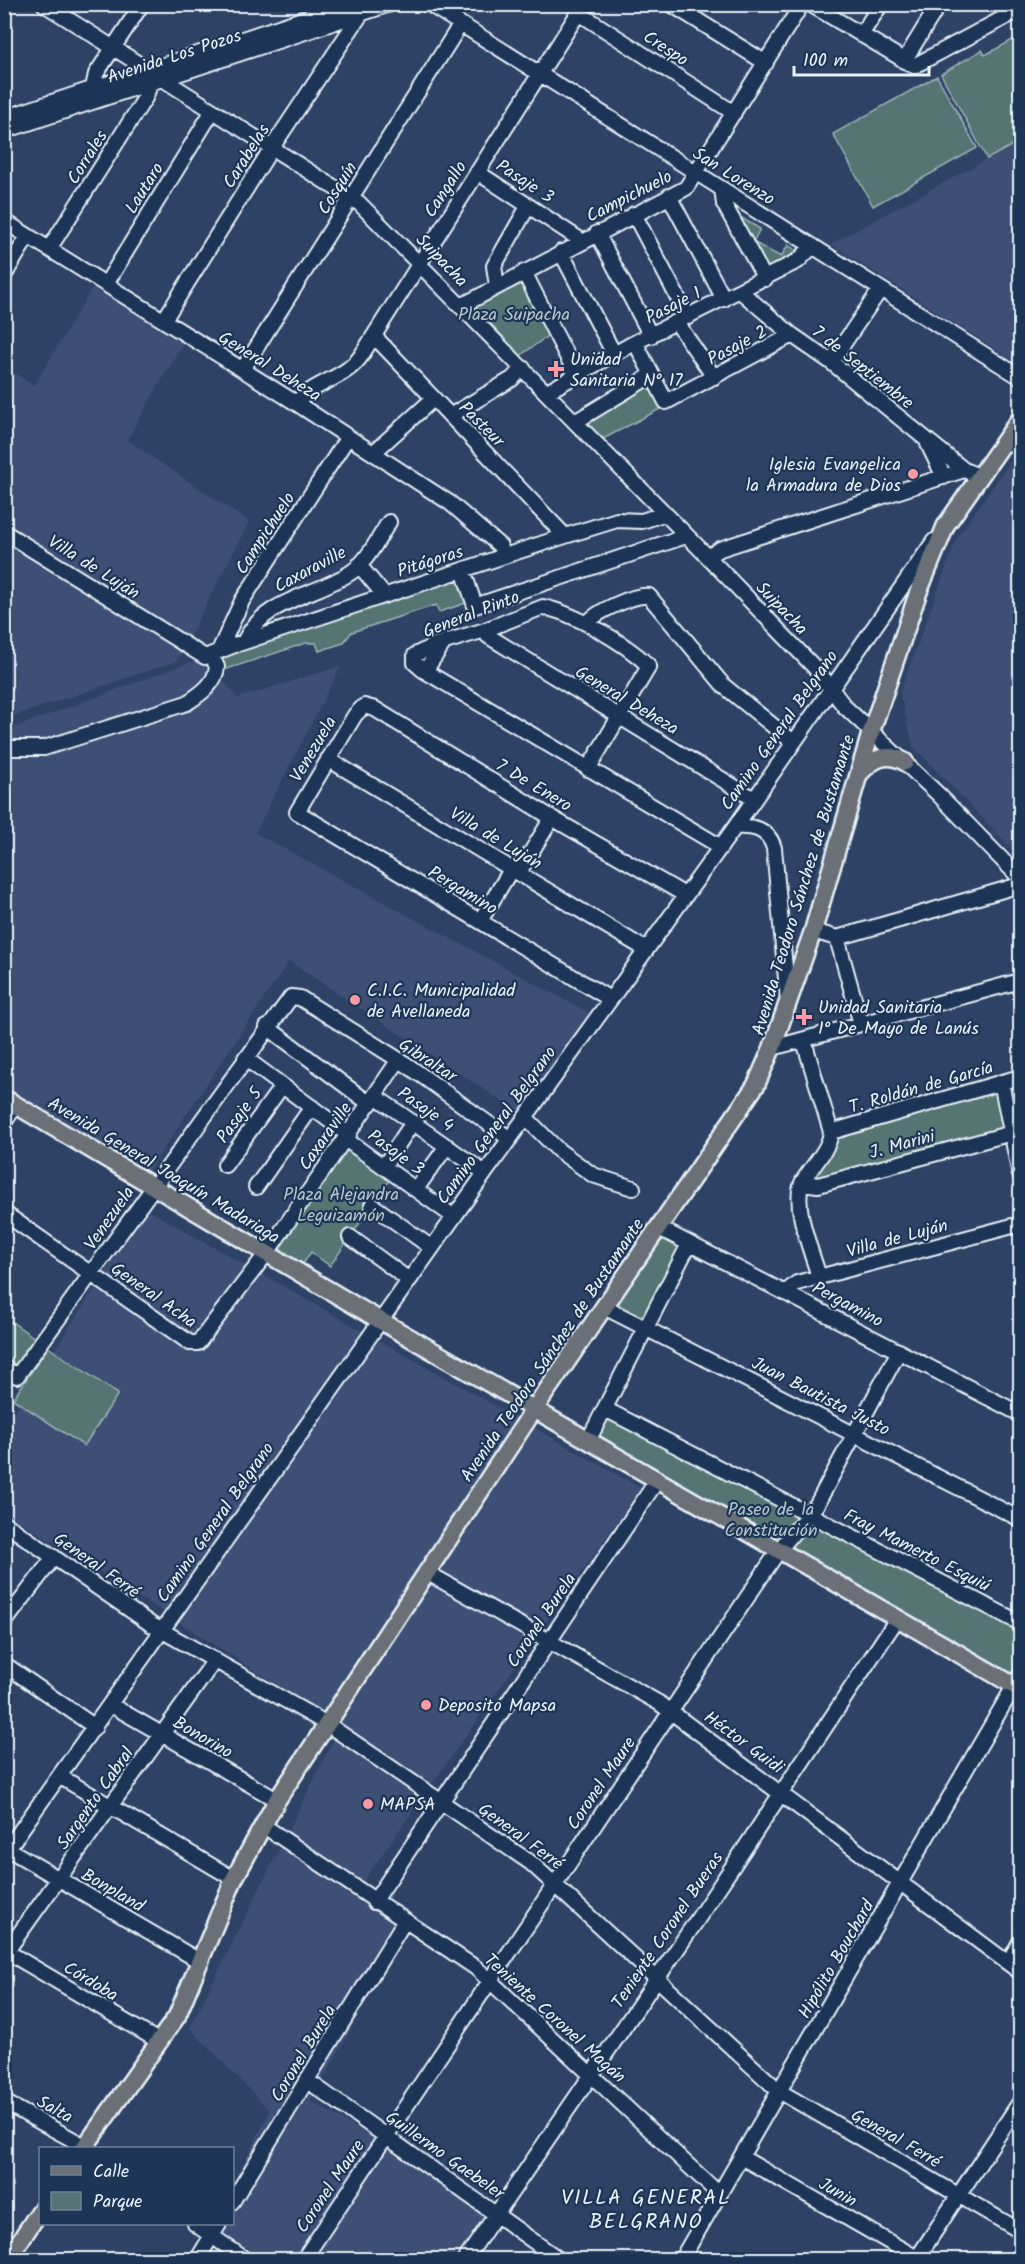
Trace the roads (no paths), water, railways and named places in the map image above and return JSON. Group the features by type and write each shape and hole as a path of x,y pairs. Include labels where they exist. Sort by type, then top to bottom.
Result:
{"main road":[{"name":"Camino General Belgrano","path":"946,525 972,473 1012,444 1020,419"},
{"name":"Avenida Teodoro Sánchez de Bustamante","path":"87,2147 177,2016 234,1879 277,1800 535,1408 745,1103 772,1048 788,1003 813,931 871,732 918,593 946,525"},
{"path":"860,773 871,762 884,757 894,757 905,762"},
{"name":"Avenida General Joaquín Madariaga","path":"10,1101 381,1321 590,1439 897,1619 1019,1684"},
{"path":"9,2257 39,2212"}],"street":[{"name":"Suipacha","path":"44,4 152,77 352,198 419,262 663,514 708,557 818,671 831,689"},
{"path":"93,88 96,74 142,4"},
{"name":"Avenida Los Pozos","path":"4,131 348,4"},
{"name":"Avenida Los Pozos","path":"4,118 93,88 152,77 390,4"},
{"name":"San Lorenzo","path":"429,4 1020,377"},
{"path":"671,4 766,63"},
{"name":"Campichuelo","path":"461,306 686,188 802,4"},
{"path":"810,4 909,64"},
{"path":"861,36 881,4"},
{"path":"909,64 939,4"},
{"path":"909,64 1012,13 1020,6"},
{"name":"Cangallo","path":"296,403 306,392 353,366 581,9"},
{"name":"Crespo","path":"581,9 734,113"},
{"name":"Carabelas","path":"164,320 271,148 361,14"},
{"name":"Cosquín","path":"243,369 460,25"},
{"name":"Corrales","path":"49,249 145,98 152,77"},
{"name":"Lautaro","path":"106,284 212,112"},
{"name":"Pasaje 3","path":"477,172 582,241"},
{"path":"722,189 724,204 765,279"},
{"path":"669,196 724,299"},
{"path":"497,286 494,266 526,210 526,204"},
{"path":"634,214 682,320 714,377"},
{"name":"General Deheza","path":"4,221 243,369 450,502 500,546 504,556"},
{"path":"597,233 651,336"},
{"path":"4,276 28,236"},
{"name":"Pasaje 1","path":"547,392 614,354 798,261 813,246"},
{"path":"561,252 614,354"},
{"path":"524,272 576,374"},
{"path":"831,362 880,290"},
{"name":"7 de Septiembre","path":"740,291 925,440 972,473"},
{"name":"Pasaje 2","path":"652,375 666,402 792,335"},
{"name":"Pasteur","path":"374,336 432,400 565,536"},
{"path":"575,422 652,375 636,344"},
{"path":"450,416 512,379 523,368"},
{"path":"373,453 432,400"},
{"name":"Campichuelo","path":"216,654 242,601 348,437"},
{"path":"925,440 944,477"},
{"path":"708,557 720,549 944,477 972,473"},
{"name":"Pitágoras","path":"216,654 244,642 565,536 617,520 642,521 663,514"},
{"name":"Caxaraville","path":"244,642 251,628 265,615 351,572 359,565 389,522"},
{"name":"Camino General Belgrano","path":"8,1845 111,1705 645,949 721,847 946,525"},
{"name":"Villa de Luján","path":"4,532 195,652 205,657 216,654"},
{"path":"463,570 476,606 686,536"},
{"path":"359,565 384,595"},
{"path":"721,847 588,769 646,675 648,664 588,623 603,610 641,595 649,596 724,686 793,742"},
{"name":"General Pinto","path":"588,623 549,608 533,610 485,630 445,641 420,667 588,769"},
{"name":"General Deheza","path":"485,630 488,636 754,799"},
{"path":"4,748 44,748 186,703 200,694 213,680 217,667 216,654"},
{"path":"813,931 837,938 1013,887 1020,880 905,762 844,706 831,689"},
{"name":"Venezuela","path":"297,812 355,715 364,706"},
{"name":"7 De Enero","path":"364,706 375,709 552,818 685,895"},
{"name":"Villa de Luján","path":"328,759 645,949"},
{"name":"Pergamino","path":"297,812 610,999"},
{"path":"480,921 552,818"},
{"path":"735,827 754,827 763,831 774,848 788,1003"},
{"path":"837,938 861,1024"},
{"path":"772,1048 1020,981"},
{"name":"Venezuela","path":"4,1368 17,1376 287,999 295,996"},
{"name":"Gibraltar","path":"295,996 398,1061 510,1139"},
{"name":"Pasaje 4","path":"267,1027 373,1100 413,1122 485,1173"},
{"path":"804,1041 831,1132 826,1146 802,1183 798,1204 819,1277"},
{"name":"Pasaje 3","path":"245,1058 454,1217"},
{"name":"Caxaraville","path":"194,1344 203,1339 266,1254 398,1061"},
{"name":"T. Roldán de García","path":"831,1132 1020,1077"},
{"path":"1000,1082 1020,1175"},
{"name":"Pasaje 5","path":"225,1165 282,1086"},
{"path":"4,1122 10,1101"},
{"path":"256,1187 312,1107"},
{"path":"526,1118 558,1150 593,1175 633,1188"},
{"path":"384,1166 413,1122"},
{"name":"J. Marini","path":"802,1183 818,1185 1012,1133"},
{"path":"416,1189 447,1146"},
{"path":"372,1205 432,1248"},
{"name":"General Acha","path":"4,1213 194,1344"},
{"name":"Villa de Luján","path":"786,1292 797,1283 1020,1224"},
{"name":"Pergamino","path":"659,1228 1020,1414"},
{"path":"350,1237 409,1280"},
{"path":"590,1439 689,1244"},
{"name":"Juan Bautista Justo","path":"604,1307 646,1326 855,1433 1020,1520"},
{"name":"Coronel Maure","path":"303,2259 779,1550 810,1515 899,1351"},
{"name":"Fray Mamerto Esquiú","path":"605,1409 1020,1623"},
{"name":"Coronel Burela","path":"374,1902 658,1479"},
{"name":"General Ferré","path":"4,1523 163,1630 327,1724 531,1863 556,1882 656,1979 779,2091 1020,2232"},
{"path":"4,1623 54,1557"},
{"name":"Héctor Guidi","path":"426,1572 671,1711 1020,1972"},
{"name":"Teniente Coronel Bueras","path":"465,2259 697,1920 780,1791 897,1619"},
{"name":"Sargento Cabral","path":"5,1952 60,1880 215,1660"},
{"path":"4,1664 95,1727"},
{"name":"Hipólito Bouchard","path":"681,2259 1019,1684"},
{"name":"Bonorino","path":"111,1705 277,1800"},
{"path":"59,1776 234,1879"},
{"name":"Teniente Coronel Magán","path":"264,1826 489,1979 718,2193"},
{"name":"Bonpland","path":"8,1845 60,1880 201,1962"},
{"name":"Coronel Burela","path":"234,2199 404,1922"},
{"path":"1008,1963 1020,1942"},
{"name":"Córdoba","path":"5,1952 160,2042"},
{"name":"Guillermo Gaebeler","path":"308,2081 560,2259"},
{"name":"Salta","path":"4,2102 84,2147"},
{"path":"916,2259 1020,2102"},
{"name":"Junin","path":"741,2157 916,2259"},
{"path":"197,2259 216,2229 246,2259"}],"place":[{"name":"Unidad Sanitaria N° 17","path":"556,369"},
{"name":"Iglesia Evangelica la Armadura de Dios","path":"913,474"},
{"name":"C.I.C. Municipalidad de Avellaneda","path":"355,1000"},
{"name":"Unidad Sanitaria 1° De Mayo de Lanús","path":"804,1017"},
{"name":"Deposito Mapsa","path":"426,1705"},
{"name":"MAPSA","path":"368,1804"}],"district":[{"name":"VILLA GENERAL BELGRANO","path":"646,2209"}],"park label":[{"name":"Plaza Suipacha","path":"514,314"},
{"name":"Plaza Alejandra Leguizamón","path":"341,1204"},
{"name":"Paseo de la Constitución","path":"771,1519"}]}
